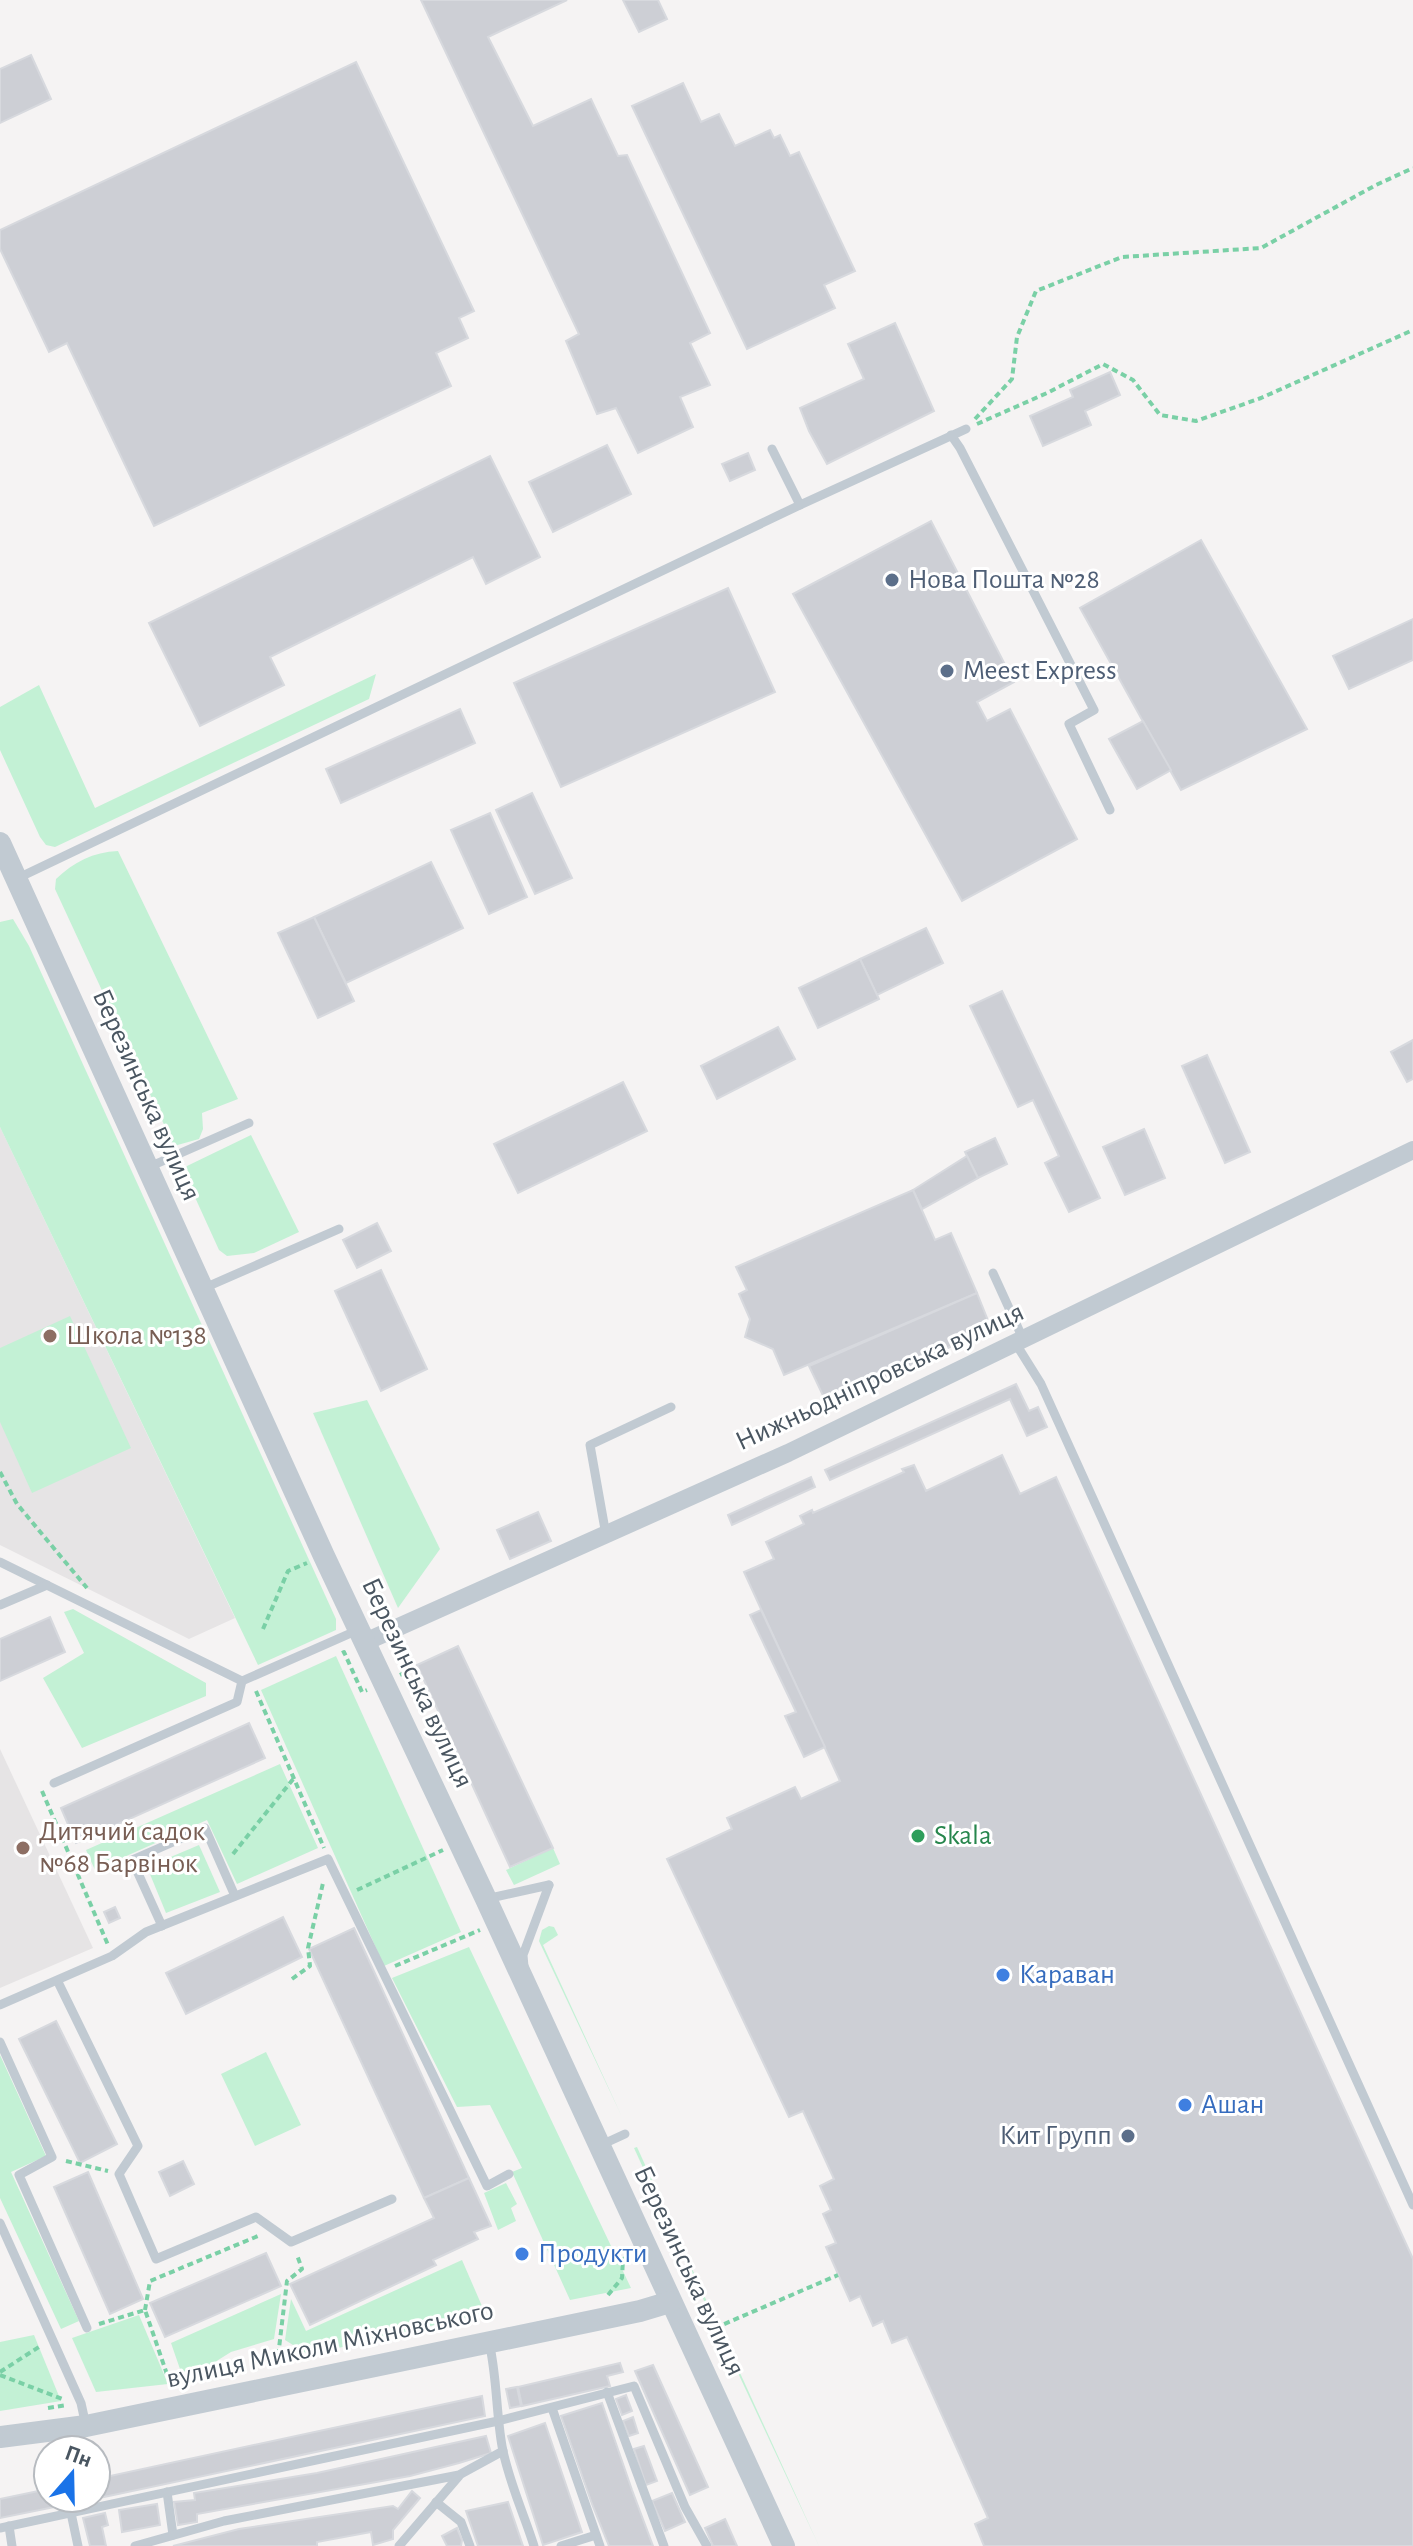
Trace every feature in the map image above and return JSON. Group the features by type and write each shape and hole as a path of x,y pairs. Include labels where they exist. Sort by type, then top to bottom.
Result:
{"street":[{"name":"Березинська вулиця","path":"0,843 324,1556 784,2546"},
{"name":"Нижньодніпровська вулиця","path":"362,1636 606,1535 802,1446 1413,1150"},
{"name":"вулиця Миколи Міхновського","path":"0,2437 86,2426 640,2311 670,2302"}],"lane":[{"path":"16,879 966,429"},
{"path":"951,435 1094,710 1069,724 1110,810"},
{"path":"772,449 800,505"},
{"path":"146,1168 249,1123"},
{"path":"202,1289 339,1229"},
{"path":"993,1273 1020,1342 1413,2205"},
{"path":"606,1535 590,1445 671,1407"},
{"path":"0,1562 246,1680 362,1636"},
{"path":"0,1605 47,1585"},
{"path":"54,1783 237,1702 246,1680"},
{"path":"162,1926 132,1860 205,1828 235,1896"},
{"path":"0,2005 112,1956 146,1932 328,1859 487,2186 509,2174"},
{"path":"486,1899 549,1885 523,1955 524,1982"},
{"path":"58,1982 138,2146 119,2174 156,2259 256,2217 292,2244 392,2199"},
{"path":"0,2042 52,2157 19,2175 87,2328"},
{"path":"598,2147 625,2134"},
{"path":"0,2223 81,2403 86,2426"},
{"path":"489,2342 494,2362 503,2451 534,2546"},
{"path":"112,2504 498,2421 634,2386 685,2507 707,2546"},
{"path":"607,2392 664,2546"},
{"path":"552,2408 600,2546"},
{"path":"135,2546 224,2521 459,2475 503,2451"},
{"path":"399,2546 459,2475"},
{"path":"167,2492 173,2535"},
{"path":"436,2502 461,2522 470,2546"},
{"path":"12,2546 5,2527 66,2514"},
{"path":"71,2514 78,2546"},
{"path":"561,2546 596,2535"}],"path":[{"path":"966,429 1012,379 1017,337 1036,291 1122,257 1261,248 1413,168"},
{"path":"966,429 1103,364 1133,380 1160,415 1196,421 1261,398 1413,330"},
{"path":"0,1472 17,1504 87,1589 79,1601"},
{"path":"263,1629 288,1571 324,1556"},
{"path":"331,1657 344,1652 362,1692"},
{"path":"246,1680 294,1778 328,1859 308,1948 310,1966 292,1979"},
{"path":"222,1868 294,1778"},
{"path":"54,1783 40,1787 112,1956"},
{"path":"347,1894 459,1843"},
{"path":"382,1971 496,1923"},
{"path":"52,2157 111,2172"},
{"path":"171,2386 145,2310 150,2281 269,2232 292,2244 302,2269 287,2281 277,2365"},
{"path":"602,2299 612,2293 622,2278 623,2259 646,2250"},
{"path":"715,2328 838,2275"},
{"path":"87,2328 145,2310"},
{"path":"0,2374 52,2339"},
{"path":"0,2374 74,2404"}],"shaded area":[{"name":"Школа №138","path":"0,1127 235,1618 189,1639 0,1545"},
{"name":"Дитячий садок №68 Барвінок","path":"0,1749 93,1948 0,1988"}],"green space":[{"path":"376,674 369,699 55,847 46,845 40,837 0,750 0,707 39,685 95,808"},
{"path":"118,851 238,1099 202,1113 203,1129 199,1139 174,1146 55,889 56,879 77,863 100,853"},
{"path":"13,919 29,946 336,1619 336,1630 258,1665 0,1127 0,922"},
{"path":"251,1135 299,1232 254,1253 227,1256 219,1250 183,1171 187,1166"},
{"path":"70,1316 131,1448 32,1493 0,1422 0,1348"},
{"path":"367,1400 440,1549 398,1608 313,1413"},
{"path":"73,1609 206,1683 206,1696 82,1748 43,1678 84,1653 64,1612"},
{"path":"336,1656 461,1932 384,1966 261,1690"},
{"path":"280,1764 318,1848 237,1884 207,1820 95,1870 86,1850"},
{"path":"199,1845 220,1892 166,1913 147,1867"},
{"path":"553,1848 560,1864 514,1885 506,1870"},
{"path":"554,1927 558,1935 543,1945 622,2117 539,1941 542,1930"},
{"path":"469,1947 631,2288 570,2300 512,2172 522,2168 490,2105 457,2107 392,1978"},
{"path":"266,2052 301,2125 255,2146 221,2074"},
{"path":"0,2055 46,2156 11,2172 79,2321 61,2329 0,2198"},
{"path":"637,2147 713,2315 711,2316 634,2148"},
{"path":"506,2183 517,2204 511,2208 516,2221 498,2230 484,2193"},
{"path":"462,2260 485,2313 309,2355 285,2340 291,2299 306,2331"},
{"path":"281,2294 274,2339 231,2352 207,2367 181,2372 171,2343"},
{"path":"139,2315 168,2384 96,2392 72,2338"},
{"path":"34,2335 61,2401 0,2411 0,2342"},
{"path":"725,2340 819,2546 723,2341"}],"building":[{"path":"421,0 567,0 488,37 533,126 591,99 618,156 627,155 710,333 690,343 710,385 680,397 693,427 638,453 616,408 597,414 566,341 579,334"},
{"path":"623,0 658,0 667,19 639,32"},
{"path":"31,55 51,99 0,123 0,69"},
{"path":"356,62 474,311 459,318 468,338 436,353 451,386 154,526 67,343 49,352 0,249 0,230"},
{"path":"683,83 701,122 719,114 735,146 770,130 774,138 780,135 790,156 799,152 855,271 824,285 835,308 747,349 632,106"},
{"path":"895,323 934,411 827,464 800,408 864,379 848,344"},
{"path":"1110,372 1120,395 1085,411 1091,425 1043,446 1030,416 1073,397 1070,390"},
{"path":"607,445 631,494 553,532 529,482"},
{"path":"748,453 755,470 730,481 722,464"},
{"path":"490,456 540,557 486,584 473,557 270,657 284,685 200,726 149,623"},
{"path":"931,521 1014,682 977,702 987,721 1010,709 1077,839 962,901 793,594"},
{"path":"1201,540 1307,729 1181,790 1080,608"},
{"path":"728,588 775,692 561,787 514,683"},
{"path":"1413,619 1413,660 1349,689 1333,656"},
{"path":"460,709 475,743 341,803 326,769"},
{"path":"1143,721 1171,770 1137,789 1109,739"},
{"path":"532,793 572,878 535,894 496,810"},
{"path":"490,813 527,897 489,914 451,830"},
{"path":"431,862 463,928 346,983 314,917"},
{"path":"314,917 354,1001 318,1018 278,933"},
{"path":"926,928 943,963 877,995 860,959"},
{"path":"860,959 879,999 818,1028 799,988"},
{"path":"1002,991 1100,1198 1069,1212 1045,1163 1059,1156 1033,1100 1018,1107 970,1006"},
{"path":"778,1027 795,1059 717,1099 701,1066"},
{"path":"1413,1040 1413,1079 1407,1082 1391,1052"},
{"path":"1207,1055 1250,1152 1225,1163 1182,1066"},
{"path":"623,1082 647,1131 518,1193 494,1144"},
{"path":"1144,1129 1165,1178 1125,1195 1103,1147"},
{"path":"995,1138 1007,1164 978,1178 965,1152"},
{"path":"967,1156 978,1178 922,1209 913,1190"},
{"path":"913,1190 935,1240 951,1233 977,1293 784,1375 773,1349 745,1337 750,1319 739,1294 747,1290 736,1267"},
{"path":"377,1223 391,1251 357,1268 343,1240"},
{"path":"381,1270 427,1369 381,1391 335,1291"},
{"path":"977,1293 991,1328 827,1404 809,1366"},
{"path":"1016,1384 1029,1411 1038,1407 1047,1427 1027,1436 1010,1399 830,1480 825,1470"},
{"name":"Караван","path":"1002,1455 1020,1494 1056,1477 1413,2259 1413,2546 984,2546 975,2524 988,2518 907,2337 892,2343 883,2321 873,2326 860,2296 850,2301 826,2247 836,2243 823,2214 831,2210 820,2186 834,2179 803,2111 789,2117 667,1859 732,1829 727,1818 795,1787 801,1799 840,1781 744,1572 774,1559 766,1542 804,1524 800,1516 904,1472 902,1469 914,1465 926,1491"},
{"path":"811,1477 815,1487 732,1525 728,1515"},
{"path":"538,1512 551,1541 510,1559 497,1530"},
{"path":"761,1610 825,1747 804,1757 785,1716 796,1712 750,1615"},
{"path":"50,1617 65,1652 0,1681 0,1639"},
{"path":"458,1646 553,1848 510,1867 417,1665"},
{"path":"249,1723 265,1758 76,1843 61,1808"},
{"path":"115,1907 120,1918 109,1923 104,1912"},
{"path":"283,1917 302,1957 186,2014 166,1973"},
{"path":"354,1928 469,2178 424,2198 309,1949"},
{"path":"56,2021 117,2144 80,2163 19,2039"},
{"path":"183,2161 194,2184 170,2196 159,2172"},
{"path":"88,2172 143,2299 110,2314 54,2187"},
{"path":"469,2178 491,2226 474,2232 478,2239 433,2260 436,2265 310,2325 290,2284 434,2218 424,2198"},
{"path":"266,2253 281,2286 165,2337 150,2303"},
{"path":"620,2363 623,2372 607,2376 610,2386 522,2406 518,2387"},
{"path":"653,2365 708,2487 690,2495 635,2371"},
{"path":"517,2387 521,2406 510,2408 506,2389"},
{"path":"626,2395 632,2411 622,2415 616,2399"},
{"path":"482,2396 485,2416 112,2495 112,2476"},
{"path":"602,2403 653,2546 609,2546 592,2504 561,2416"},
{"path":"633,2417 638,2433 629,2436 623,2421"},
{"path":"545,2423 582,2532 543,2545 508,2436"},
{"path":"486,2436 491,2453 459,2463 410,2476 197,2514 197,2522 178,2525 174,2502 195,2500 194,2493 317,2473"},
{"path":"644,2446 657,2481 646,2485 634,2449"},
{"path":"412,2491 420,2498 393,2530 393,2539 373,2545 371,2532 317,2542 317,2546 173,2546 239,2529 393,2506 398,2509"},
{"path":"32,2492 32,2512 0,2518 0,2499"},
{"path":"672,2493 685,2522 665,2531 652,2501"},
{"path":"508,2502 523,2546 478,2546 466,2511"},
{"path":"157,2504 160,2525 122,2532 119,2510"},
{"path":"105,2514 108,2525 102,2527 106,2546 90,2546 83,2518"},
{"path":"725,2519 737,2546 713,2546 705,2528"},
{"path":"457,2528 461,2546 447,2546 442,2536"}],"place":[{"name":"Нова Пошта №28","path":"892,580"},
{"name":"Meest Express","path":"947,671"},
{"name":"Школа №138","path":"50,1336"},
{"name":"Skala","path":"918,1836"},
{"name":"Дитячий садок №68 Барвінок","path":"23,1848"},
{"name":"Караван","path":"1003,1975"},
{"name":"Ашан","path":"1185,2105"},
{"name":"Кит Групп","path":"1128,2136"},
{"name":"Продукти","path":"522,2254"}]}
